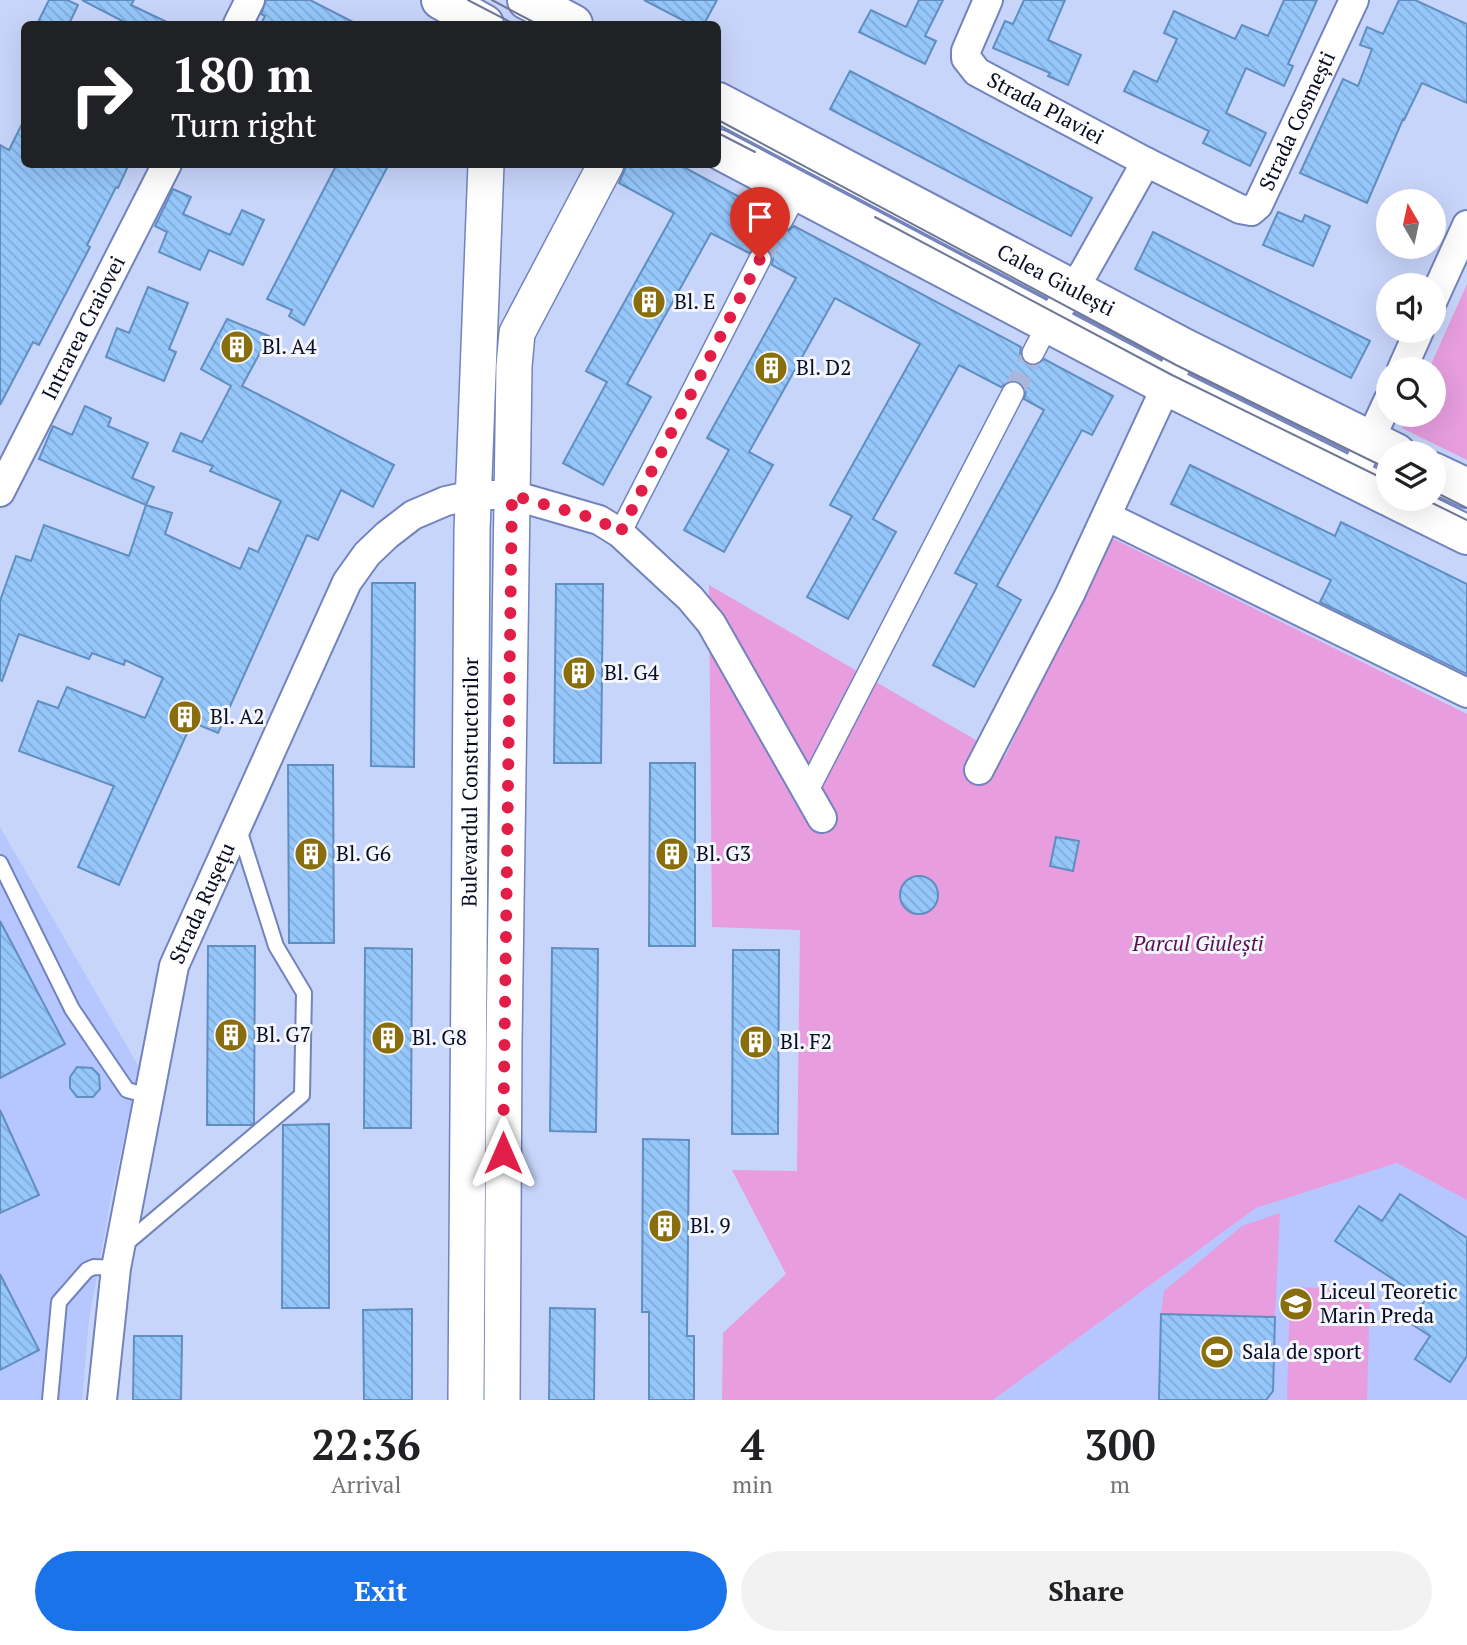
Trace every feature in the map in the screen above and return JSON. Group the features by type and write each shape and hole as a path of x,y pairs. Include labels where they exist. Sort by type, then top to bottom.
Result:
{"main road":[{"path":"441,0 479,21"},
{"path":"527,0 567,21"},
{"name":"Calea Giulești","path":"721,104 1184,348 1376,444"},
{"name":"Calea Giulești","path":"721,151 790,205 1041,339 1167,386 1376,490"},
{"path":"1446,478 1467,488"},
{"path":"1418,511 1467,535"}],"street":[{"path":"240,21 250,0"},
{"path":"491,0 491,21"},
{"name":"Strada Plaviei","path":"988,0 965,51 971,67 1146,162"},
{"name":"Strada Cosmești","path":"1146,162 1240,209 1251,211 1258,205 1354,0"},
{"path":"1041,339 1084,272 1146,162"},
{"name":"Intrarea Craiovei","path":"0,492 165,168"},
{"name":"Bulevardul Constructorilor","path":"466,1400 473,495 486,168"},
{"name":"Bulevardul Constructorilor","path":"502,1400 504,1042 514,366 517,333 604,168"},
{"path":"1445,273 1467,225"},
{"path":"620,533 760,259"},
{"path":"480,332 517,333"},
{"path":"979,770 1108,517 1184,348"},
{"path":"807,792 1013,393"},
{"path":"1353,479 1376,454"},
{"name":"Strada Rușețu","path":"102,1400 119,1258 174,966 347,582 367,554 387,535 413,516 446,501 473,495 512,495 599,520 620,533 690,598 711,623 822,818"},
{"path":"1108,517 1467,693"},
{"path":"468,1042 504,1042"}],"lane":[{"path":"50,1400 59,1302 87,1270 119,1258 302,1096 304,993 276,946 238,825"},
{"path":"0,863 72,1009 127,1090 149,1096"}],"shaded area":[{"path":"0,827 139,1067 110,1203 89,1321 82,1400 0,1400"},
{"name":"Liceul Teoretic Marin Preda","path":"1397,1163 1467,1200 1467,1400 993,1400 1256,1208"}],"green space":[{"path":"1467,284 1467,460 1446,450 1446,441 1428,441 1402,428 1446,427 1446,357 1434,357 1441,343 1446,343 1446,331"},
{"name":"Parcul Giulești","path":"1110,537 1467,714 1467,1200 1397,1163 1256,1208 993,1400 722,1400 723,1333 786,1274 732,1170 797,1171 800,930 712,927 709,585 1005,757"},
{"path":"1280,1213 1275,1317 1161,1314 1164,1291 1242,1226"},
{"path":"1290,1287 1370,1289 1367,1400 1287,1400"}],"building":[{"path":"49,0 67,0 78,5 70,21 38,21"},
{"path":"82,0 134,0 131,5 165,21 122,21"},
{"path":"266,0 310,0 351,21 262,21 265,16 261,14"},
{"path":"644,0 717,0 706,21 684,21"},
{"path":"919,0 943,0 925,36 936,41 925,64 859,32 871,10 906,27"},
{"path":"1024,0 1065,0 1048,40 1081,55 1068,85 1048,76 1050,73 993,48 1005,21 1013,24"},
{"path":"1284,0 1317,0 1288,64 1293,66 1284,86 1246,68 1226,113 1266,133 1250,166 1203,143 1209,131 1124,91 1134,71 1157,82 1177,39 1164,33 1174,11 1235,39 1242,25 1268,36"},
{"path":"1399,0 1415,0 1467,24 1467,103 1422,83 1403,119 1367,203 1300,173 1343,79 1358,86 1372,49 1360,45 1367,27 1383,34"},
{"path":"850,71 1092,198 1071,236 830,109"},
{"path":"21,126 21,168 127,168 39,345 33,342 0,405 0,145 9,150"},
{"path":"335,168 387,168 304,325 289,316 292,310 267,299"},
{"path":"625,168 685,168 771,214 771,226 776,232 788,231 794,226 1021,347 1020,354 1026,364 1034,366 1044,359 1113,396 1092,435 1082,430 997,586 1021,600 974,687 933,665 977,584 955,573 1044,410 1024,399 1026,392 1020,382 1012,380 1001,387 959,365 873,519 896,532 848,619 807,597 852,516 830,505 920,344 835,298 749,452 773,465 724,552 684,530 729,450 707,438 796,278 772,265 773,258 767,248 759,246 749,253 711,233 627,384 651,397 603,485 563,463 607,382 586,371 674,213 619,183"},
{"path":"173,189 191,197 183,214 230,235 242,210 264,220 243,265 209,250 200,270 159,252 167,232 155,226"},
{"path":"1278,212 1302,222 1305,215 1330,226 1313,266 1263,245"},
{"path":"1153,232 1370,341 1351,378 1135,269"},
{"path":"148,287 188,303 169,349 176,352 164,381 106,357 117,328 129,333"},
{"path":"227,319 269,336 242,386 394,465 373,507 341,490 318,540 307,535 218,733 192,722 119,885 78,867 114,786 19,751 38,701 58,708 67,687 145,718 163,678 125,660 124,665 92,653 89,659 19,634 2,681 0,601 16,556 31,561 44,525 129,556 146,505 172,513 165,534 240,569 249,548 258,552 281,501 210,471 213,466 173,451 181,433 202,442 231,386 201,369"},
{"path":"85,406 111,418 108,426 148,443 132,478 154,487 146,505 39,459 53,426 72,435"},
{"path":"1190,465 1335,536 1341,522 1467,584 1467,674 1320,602 1331,580 1171,504"},
{"path":"372,583 415,583 414,767 371,766"},
{"name":"Bl. G4","path":"556,584 603,584 601,763 554,763"},
{"name":"Bl. G3","path":"650,763 695,763 695,946 649,946"},
{"name":"Bl. G6","path":"288,765 333,765 334,943 289,943"},
{"path":"1056,837 1079,841 1073,871 1050,866"},
{"path":"919,876 933,881 938,895 933,909 919,914 905,909 900,895 905,881"},
{"path":"0,921 65,1044 0,1078"},
{"name":"Bl. G7","path":"208,946 255,946 252,1125 207,1125"},
{"name":"Bl. G8","path":"365,948 412,949 411,1128 364,1128"},
{"path":"552,948 598,949 596,1132 550,1131"},
{"name":"Bl. F2","path":"733,950 779,950 778,1134 732,1134"},
{"path":"77,1067 92,1068 99,1075 100,1089 93,1097 77,1097 70,1088 70,1077"},
{"path":"0,1110 39,1195 0,1213"},
{"path":"329,1124 329,1308 282,1308 283,1125"},
{"name":"Bl. 9","path":"643,1139 689,1140 687,1336 694,1336 694,1400 649,1400 649,1312 642,1312"},
{"path":"1400,1194 1467,1238 1467,1356 1450,1382 1415,1359 1430,1336 1410,1323 1425,1300 1335,1241 1359,1206 1382,1221"},
{"path":"0,1274 39,1350 0,1370"},
{"path":"550,1308 595,1309 594,1400 549,1400"},
{"path":"412,1309 412,1400 364,1400 363,1310"},
{"name":"Sala de sport","path":"1161,1314 1275,1317 1273,1391 1266,1400 1159,1400"},
{"path":"134,1336 182,1336 181,1400 133,1400"}],"tunnel":[{"path":"760,259 782,220"},
{"path":"1013,393 1033,353"}],"tram line":[{"path":"468,0 508,21"},
{"path":"492,0 531,21"},
{"path":"721,122 1176,365 1376,463"},
{"path":"721,135 755,152"},
{"path":"875,217 1172,375 1376,475"},
{"path":"1446,498 1467,508"},
{"path":"1446,510 1467,520"}],"place":[{"name":"Bl. E","path":"649,302"},
{"name":"Bl. A4","path":"237,347"},
{"name":"Bl. D2","path":"771,368"},
{"name":"Bl. G4","path":"579,673"},
{"name":"Bl. A2","path":"185,717"},
{"name":"Bl. G6","path":"311,854"},
{"name":"Bl. G3","path":"672,854"},
{"name":"Bl. G7","path":"231,1035"},
{"name":"Bl. G8","path":"388,1038"},
{"name":"Bl. F2","path":"756,1042"},
{"name":"Bl. 9","path":"665,1226"},
{"name":"Liceul Teoretic Marin Preda","path":"1296,1304"},
{"name":"Sala de sport","path":"1217,1352"}],"route":[{"path":"503,1153 512,495 599,520 620,533 760,259"}]}
